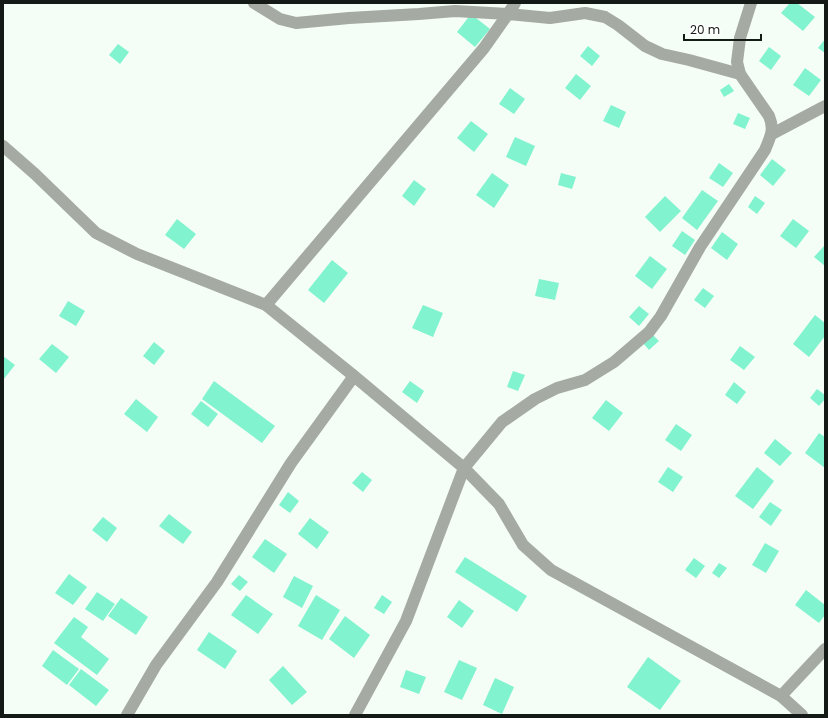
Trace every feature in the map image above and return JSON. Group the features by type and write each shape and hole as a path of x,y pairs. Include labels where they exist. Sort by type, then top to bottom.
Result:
{"street":[{"path":"254,3 280,19 296,23 455,11 550,18 585,13 605,17 645,46 662,54 740,74"},
{"path":"266,305 484,48 515,3"},
{"path":"355,715 406,621 464,468 502,422 535,398 557,388 585,380 614,362 649,332 661,316 700,247 765,150 772,134 772,124 769,116 740,74 737,62 740,38 750,3"},
{"path":"772,134 825,106"},
{"path":"3,146 35,174 96,233 136,254 266,305 464,468 499,504 522,545 551,570 781,696 802,715"},
{"path":"127,715 156,665 217,582 291,463 354,376"},
{"path":"781,696 825,649"}],"building":[{"path":"790,3 797,3 815,17 803,31 781,13"},
{"path":"471,14 490,29 475,47 457,32"},
{"path":"825,39 825,53 818,48"},
{"path":"118,44 129,52 120,64 109,55"},
{"path":"588,46 600,56 592,66 580,56"},
{"path":"769,47 781,56 771,70 759,61"},
{"path":"805,68 821,80 809,96 793,85"},
{"path":"576,74 591,86 580,100 565,88"},
{"path":"729,84 734,91 724,97 720,90"},
{"path":"510,88 525,99 514,114 499,104"},
{"path":"611,105 626,112 619,128 603,121"},
{"path":"738,113 750,118 745,129 733,124"},
{"path":"471,121 488,134 474,152 457,138"},
{"path":"515,137 535,146 526,166 506,157"},
{"path":"772,159 786,170 773,186 760,175"},
{"path":"719,163 733,173 723,187 709,178"},
{"path":"492,173 509,185 494,208 476,195"},
{"path":"561,173 576,177 572,189 558,185"},
{"path":"414,180 426,189 414,206 402,196"},
{"path":"702,190 718,201 697,230 682,218"},
{"path":"665,196 681,211 660,232 645,217"},
{"path":"755,196 765,203 757,214 748,207"},
{"path":"177,219 196,234 184,249 165,235"},
{"path":"793,219 809,231 796,248 780,236"},
{"path":"682,231 695,240 685,255 672,246"},
{"path":"722,232 738,244 727,260 711,248"},
{"path":"825,245 825,266 814,257"},
{"path":"650,256 667,269 652,289 635,276"},
{"path":"332,260 348,273 324,303 308,290"},
{"path":"539,279 559,283 555,300 535,296"},
{"path":"703,288 714,296 705,308 694,300"},
{"path":"68,301 85,311 76,326 59,316"},
{"path":"423,305 443,313 433,337 412,328"},
{"path":"639,306 649,314 639,326 629,317"},
{"path":"815,315 825,323 825,336 809,357 793,344"},
{"path":"652,334 659,341 649,350 643,343"},
{"path":"154,342 165,351 154,365 143,356"},
{"path":"52,344 69,357 56,373 39,359"},
{"path":"740,346 755,357 744,370 730,360"},
{"path":"3,356 15,365 3,380"},
{"path":"513,371 525,375 518,391 507,387"},
{"path":"214,381 275,426 262,443 202,399"},
{"path":"410,381 424,391 417,403 402,392"},
{"path":"734,382 746,392 737,404 725,395"},
{"path":"817,389 825,395 825,399 819,406 810,398"},
{"path":"136,399 158,417 147,432 124,414"},
{"path":"606,400 623,413 609,431 592,418"},
{"path":"201,401 218,414 208,427 191,414"},
{"path":"676,424 692,435 681,451 665,440"},
{"path":"819,433 825,437 825,468 805,453"},
{"path":"775,439 792,453 780,466 764,453"},
{"path":"668,467 683,477 673,492 658,482"},
{"path":"757,467 774,481 753,509 735,496"},
{"path":"362,472 372,480 363,492 352,483"},
{"path":"288,492 299,501 290,513 279,505"},
{"path":"770,502 782,510 771,526 759,517"},
{"path":"169,514 192,532 183,544 159,526"},
{"path":"103,517 117,528 107,542 92,530"},
{"path":"310,518 329,532 317,549 298,534"},
{"path":"265,539 287,554 274,573 252,557"},
{"path":"765,543 779,551 766,573 752,565"},
{"path":"465,557 527,596 517,612 455,572"},
{"path":"694,558 705,566 696,578 685,570"},
{"path":"719,563 727,568 719,578 712,573"},
{"path":"69,574 87,587 73,605 55,593"},
{"path":"239,575 248,582 240,591 231,584"},
{"path":"294,576 313,586 302,608 283,597"},
{"path":"806,590 825,605 825,615 819,623 795,605"},
{"path":"97,592 115,604 103,621 85,609"},
{"path":"246,595 273,614 258,634 231,615"},
{"path":"316,595 340,610 322,640 298,626"},
{"path":"382,595 392,602 384,614 374,608"},
{"path":"121,598 148,617 136,635 108,616"},
{"path":"459,600 474,611 462,628 447,617"},
{"path":"345,616 370,635 354,658 329,639"},
{"path":"74,617 88,627 81,637 109,659 97,675 54,643"},
{"path":"209,632 237,651 225,669 197,650"},
{"path":"53,650 79,669 67,685 42,666"},
{"path":"648,657 681,681 660,710 627,687"},
{"path":"459,660 477,668 462,700 444,692"},
{"path":"283,666 307,692 292,705 269,680"},
{"path":"81,669 109,690 96,706 69,685"},
{"path":"406,670 426,677 419,694 400,687"},
{"path":"495,678 514,687 502,714 483,705"}]}
